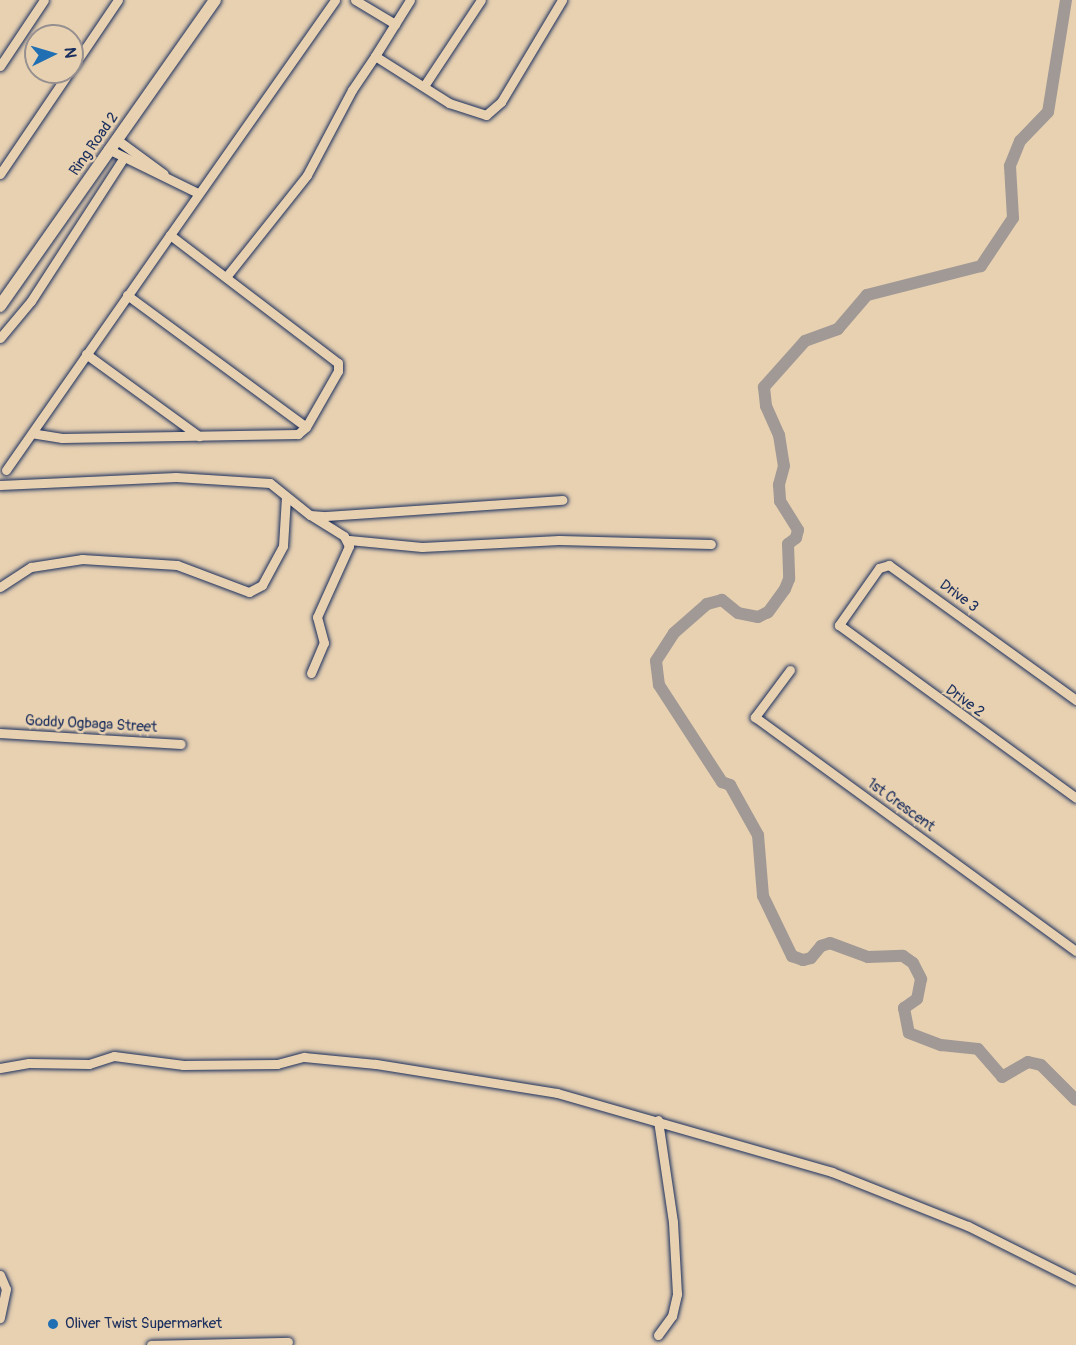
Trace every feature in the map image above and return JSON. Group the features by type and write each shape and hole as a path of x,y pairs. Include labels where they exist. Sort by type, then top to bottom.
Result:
{"main road":[{"name":"Ring Road 2","path":"0,306 108,149 215,0"}],"street":[{"path":"0,66 44,0"},
{"path":"84,50 118,0"},
{"path":"6,470 335,0"},
{"path":"355,0 395,24"},
{"path":"226,277 308,175 352,90 410,0"},
{"path":"424,86 481,0"},
{"path":"375,56 466,112 479,116 491,114 562,0"},
{"path":"2,167 61,84"},
{"path":"116,139 164,174 198,193"},
{"path":"108,149 164,174"},
{"path":"0,338 31,301 124,158"},
{"path":"32,433 62,438 295,434 306,427 338,371 338,363 170,235"},
{"path":"128,295 306,427"},
{"path":"86,354 199,436"},
{"path":"0,485 176,477 270,483 310,515 349,540 422,547 559,540 711,544"},
{"path":"0,587 31,567 82,559 177,565 249,592 262,585 283,546 286,497"},
{"path":"310,515 562,500"},
{"path":"310,673 324,643 317,617 349,540"},
{"name":"Drive 3","path":"839,626 879,568 889,565 1076,700"},
{"name":"Drive 2","path":"839,626 1076,798"},
{"name":"1st Crescent","path":"790,670 755,717 1076,951"},
{"name":"Goddy Ogbaga Street","path":"0,733 181,744"},
{"path":"0,1068 29,1064 89,1064 114,1056 183,1065 277,1064 304,1057 484,1080 578,1098 832,1172 968,1226 1076,1280"},
{"path":"658,1120 673,1222 676,1294 672,1316 658,1335"},
{"path":"0,1275 6,1289 0,1318"},
{"path":"151,1345 288,1342"}],"waterway":[{"path":"1066,0 1048,112 1020,141 1010,166 1013,218 981,266 867,295 838,329 805,341 764,387 766,406 779,435 784,466 779,485 780,501 798,530 796,538 788,544 789,579 785,589 768,612 758,617 738,613 722,600 707,604 674,633 656,661 659,685 722,782 730,785 758,835 763,896 792,956 803,960 811,958 821,946 830,943 868,957 903,956 913,963 921,979 917,999 904,1008 909,1033 941,1045 978,1049 1002,1077 1028,1062 1041,1065 1076,1100"}],"place":[{"name":"Oliver Twist Supermarket","path":"53,1324"}]}
